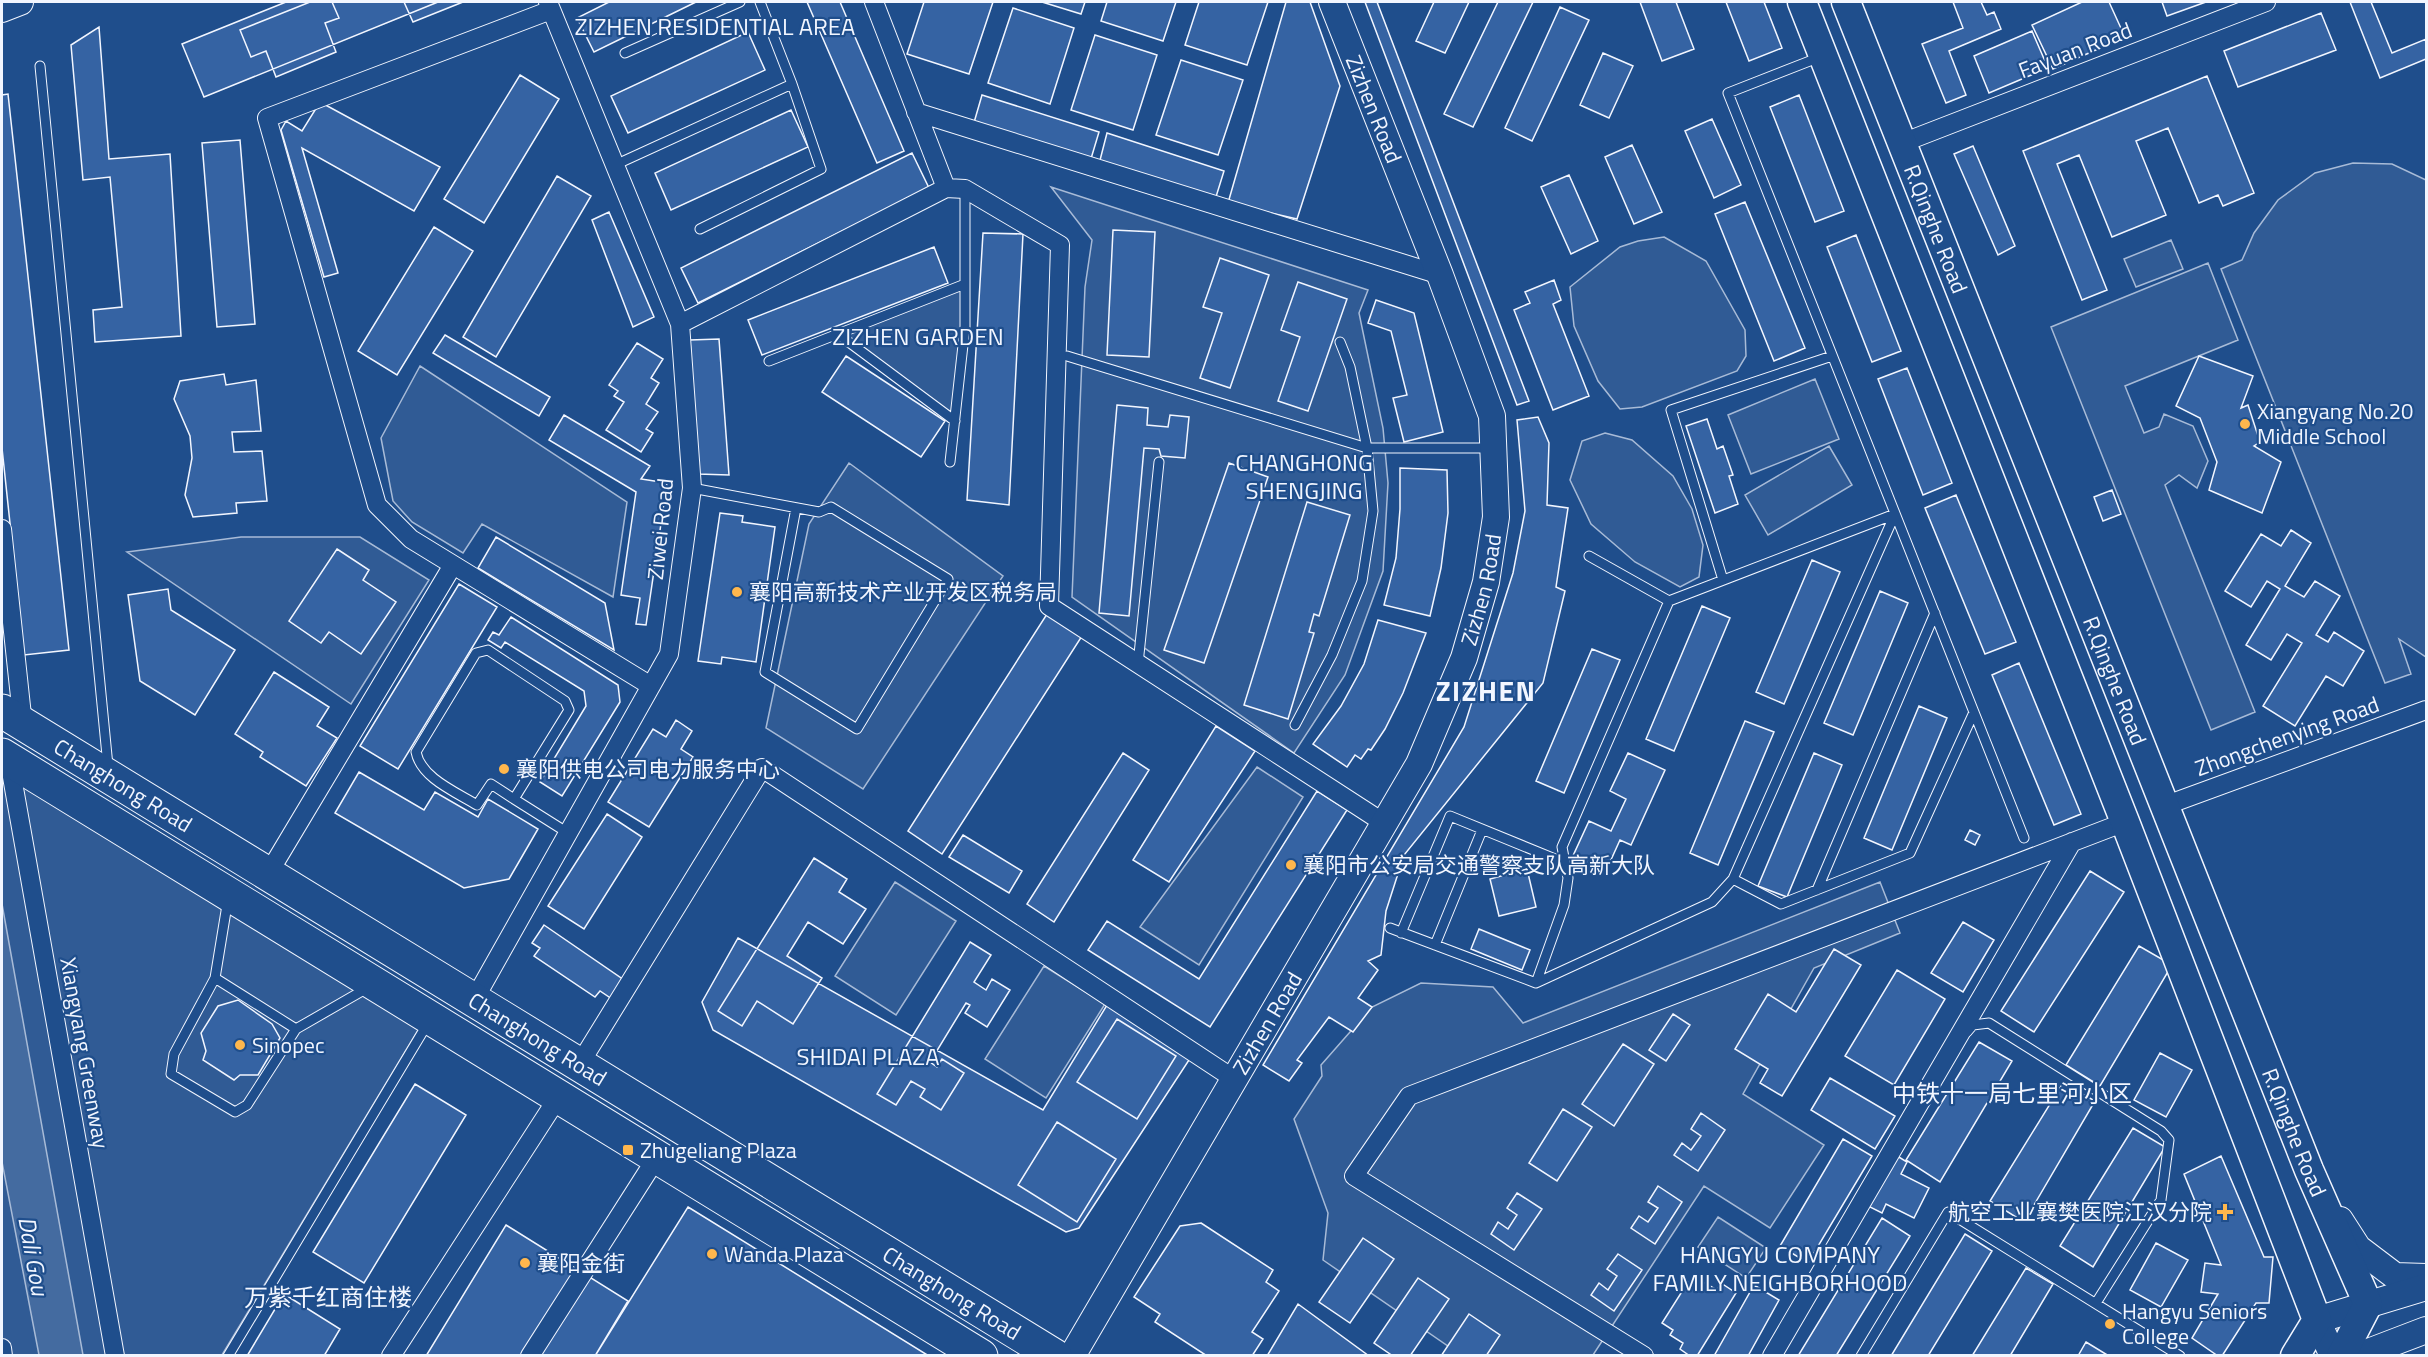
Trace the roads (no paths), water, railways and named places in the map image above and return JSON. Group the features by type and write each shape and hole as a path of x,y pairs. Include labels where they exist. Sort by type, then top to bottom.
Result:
{"highway":[{"name":"Changhong Road","path":"15,720 1055,1356"},
{"name":"Changhong Road","path":"5,757 981,1356"}],"main road":[{"name":"R.Qinghe Road","path":"1802,2 2125,822 2317,1320"},
{"name":"R.Qinghe Road","path":"1846,2 2309,1170 2368,1304"},
{"path":"2287,1356 2296,1337 2300,1318 2292,1255"},
{"path":"2341,1356 2368,1304"},
{"path":"2295,1356 2317,1320"}],"street":[{"path":"2,9 20,2"},
{"path":"874,2 946,188"},
{"name":"Zizhen Road","path":"1072,1356 1419,764 1464,658 1486,582 1496,517 1492,416 1440,274 1332,2"},
{"name":"Fayuan Road","path":"1902,143 2266,2"},
{"path":"550,6 267,118 377,505 411,539 651,686"},
{"name":"Ziwei Road","path":"474,1000 669,654 692,488 680,324 550,6"},
{"path":"916,112 1440,274"},
{"path":"680,324 946,188 965,189 1060,245 1049,606 1384,823"},
{"path":"2,529 19,683 15,720"},
{"path":"268,874 453,565"},
{"path":"2,672 19,683"},
{"name":"Zhongchenying Road","path":"2164,806 2427,710"},
{"name":"Xiangyang Greenway","path":"5,757 115,1356"},
{"path":"579,1065 762,768 1234,1079"},
{"path":"1644,1356 1354,1176 1408,1096 2125,822"},
{"path":"1772,1356 2073,842"},
{"path":"391,1356 558,1096"},
{"path":"530,1356 657,1157"},
{"path":"2309,1170 2358,1248 2395,1276 2427,1277"},
{"path":"2333,1356 2317,1320 2427,1287"},
{"path":"2358,1356 2415,1334"},
{"path":"2379,1356 2415,1334"},
{"path":"2,1348 3,1356"}],"lane":[{"path":"625,52 740,2"},
{"path":"700,229 821,170 792,84 760,2"},
{"path":"1823,56 1728,93 2024,838"},
{"path":"40,66 109,777"},
{"path":"615,165 792,84"},
{"path":"950,462 965,327 965,189"},
{"path":"770,361 965,285"},
{"path":"838,334 955,421"},
{"path":"1295,726 1332,655 1362,581 1373,511 1367,448 1350,366 1340,342"},
{"path":"1067,356 1367,448 1493,448"},
{"path":"1723,580 1671,410 1832,356"},
{"path":"1138,664 1159,462"},
{"path":"692,488 819,512 831,507 948,579 857,729 765,672 796,508"},
{"path":"1536,983 1564,905 1568,878 1562,847 1669,601 1895,514"},
{"path":"1390,928 1536,983 1712,902 1733,879 1895,514"},
{"path":"1589,556 1669,601"},
{"path":"1817,890 1935,613"},
{"path":"514,799 569,710 565,701 488,650 476,652 416,752 418,761 424,771 477,805 491,784 514,799 568,832"},
{"path":"1733,879 1781,904 1910,853 1974,712"},
{"path":"1401,933 1450,816 1565,863"},
{"path":"1435,945 1482,830"},
{"path":"229,894 215,978 174,1054 171,1074 235,1112 247,1105 296,1029 375,984"},
{"path":"215,978 296,1029"},
{"path":"228,1356 431,1018"},
{"path":"1903,1141 1965,1034 1973,1025 1989,1023 2161,1131 2169,1140 2162,1200 2096,1303"},
{"path":"1861,1356 1948,1212 2180,1356"}],"water":[{"name":"Dali Gou","path":"2,904 83,1355 39,1355 2,1162"}],"place":[{"name":"Xiangyang No.20 Middle School","path":"2245,424"},
{"name":"襄阳高新技术产业开发区税务局","path":"737,592"},
{"name":"襄阳供电公司电力服务中心","path":"504,769"},
{"name":"襄阳市公安局交通警察支队高新大队","path":"1291,865"},
{"name":"Sinopec","path":"240,1045"},
{"name":"Zhugeliang Plaza","path":"628,1150"},
{"name":"航空工业襄樊医院江汉分院","path":"2225,1212"},
{"name":"Wanda Plaza","path":"712,1254"},
{"name":"襄阳金街","path":"525,1263"},
{"name":"Hangyu Seniors College","path":"2110,1324"}],"district":[{"name":"ZIZHEN RESIDENTIAL AREA","path":"715,27"},
{"name":"ZIZHEN GARDEN","path":"918,337"},
{"name":"CHANGHONG SHENGJING","path":"1304,477"},
{"name":"ZIZHEN","path":"1486,691"},
{"name":"SHIDAI PLAZA","path":"868,1057"},
{"name":"中铁十一局七里河小区","path":"2012,1094"},
{"name":"HANGYU COMPANY FAMILY NEIGHBORHOOD","path":"1780,1269"},
{"name":"万紫千红商住楼","path":"328,1298"}]}
